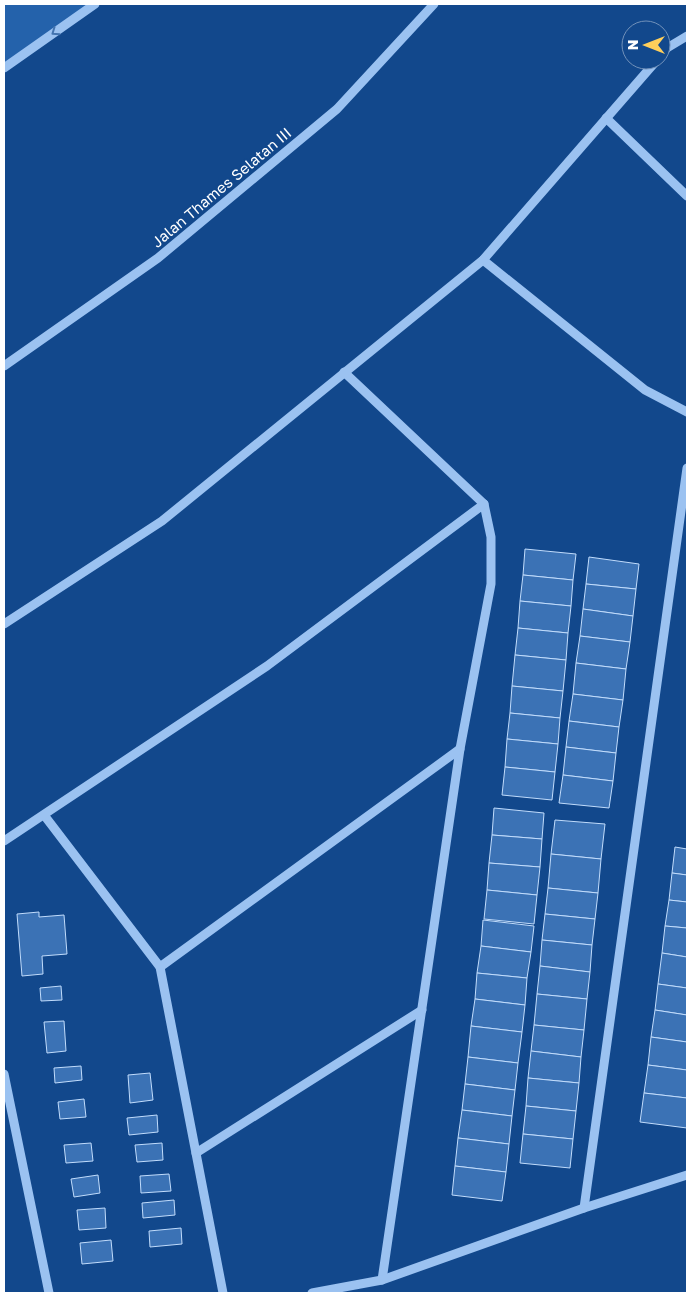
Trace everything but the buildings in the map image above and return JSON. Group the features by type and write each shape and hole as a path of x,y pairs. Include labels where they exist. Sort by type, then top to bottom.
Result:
{"street":[{"path":"4,68 95,4"},
{"name":"Jalan Thames Selatan III","path":"4,366 158,258 337,109 434,4"},
{"path":"671,46 687,36"},
{"path":"4,624 162,521 483,260 648,70"},
{"path":"606,118 687,196"},
{"path":"483,260 644,390 687,412"},
{"path":"344,372 484,504 491,537 491,584 460,749 382,1280"},
{"path":"584,1208 687,468"},
{"path":"4,842 267,666 484,504"},
{"path":"160,967 460,749"},
{"path":"44,815 160,967 223,1293"},
{"path":"196,1153 422,1010"},
{"path":"4,1074 49,1293"},
{"path":"312,1293 382,1280 584,1208 687,1175"}],"shaded area":[{"path":"4,4 95,4 4,68"}]}
